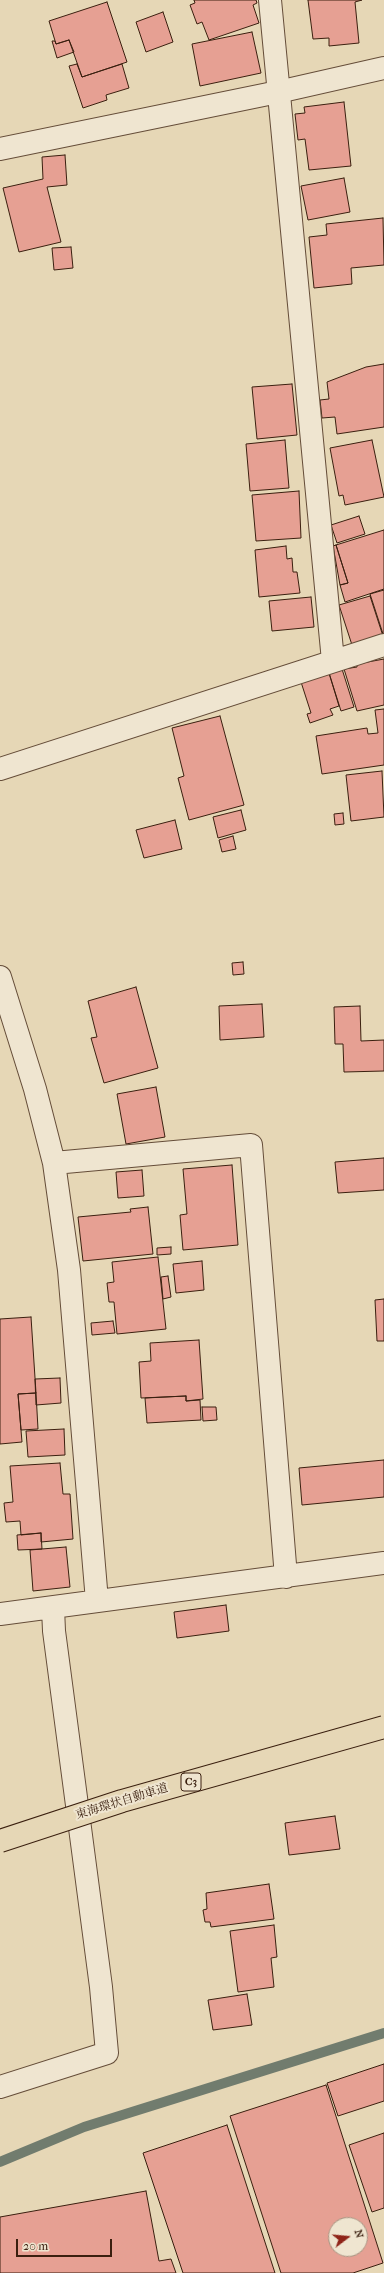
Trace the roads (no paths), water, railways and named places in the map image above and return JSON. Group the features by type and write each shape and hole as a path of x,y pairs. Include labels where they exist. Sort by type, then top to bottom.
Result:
{"highway":[{"name":"東海環状自動車道","path":"0,1841 122,1801 384,1727"}],"street":[{"path":"270,0 333,661"},
{"path":"0,148 278,92 384,68"},
{"path":"0,769 384,645"},
{"path":"0,977 34,1089 54,1163 69,1270 97,1601"},
{"path":"54,1163 251,1145 286,1577"},
{"path":"0,1614 384,1564"},
{"path":"0,2087 107,2053 101,1987 52,1608"}],"waterway":[{"path":"0,2162 84,2127 384,2033"}]}
